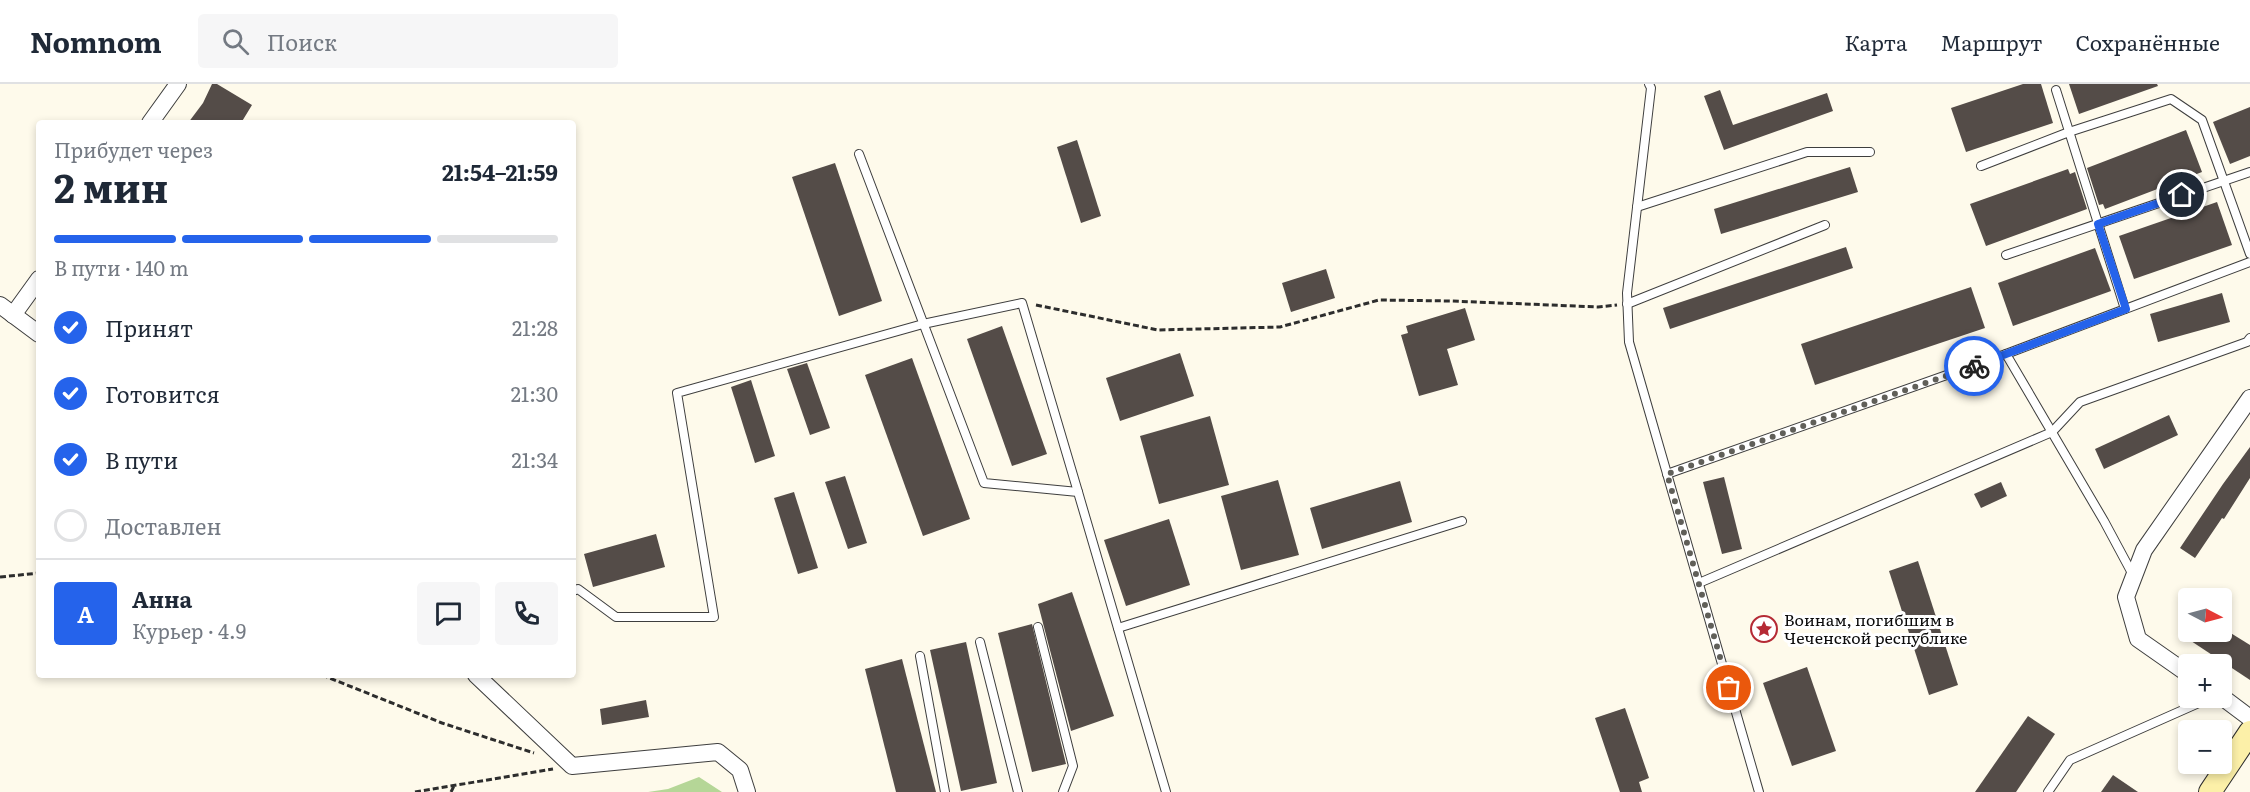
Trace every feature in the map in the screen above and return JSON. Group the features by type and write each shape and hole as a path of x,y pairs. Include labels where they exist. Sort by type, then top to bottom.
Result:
{"street":[{"path":"152,120 178,84"},
{"path":"36,282 7,310 36,332"},
{"path":"2178,667 2138,639 2126,597 2144,550 2250,398"},
{"path":"479,678 572,766 717,752 740,770 747,792"},
{"path":"2232,705 2250,718"},
{"path":"2210,792 2250,732"}],"lane":[{"path":"1649,84 1651,88 1627,293 1629,342 1759,792"},
{"path":"2056,90 2126,309"},
{"path":"1981,166 2069,132 2171,99 2202,120 2250,255"},
{"path":"1637,207 1807,152 1870,152"},
{"path":"859,154 984,483 1078,492"},
{"path":"2006,255 2250,172"},
{"path":"1627,304 1825,225"},
{"path":"1667,474 2006,354 2250,262"},
{"path":"576,590 616,617 714,617 677,393 923,324 1022,303 1166,792"},
{"path":"1699,583 2052,432 2080,402 2247,342 2250,338"},
{"path":"2006,354 2133,577"},
{"path":"1118,627 1462,521"},
{"path":"1038,627 1073,766 1063,792"},
{"path":"980,642 1018,792"},
{"path":"920,656 945,792"},
{"path":"2048,792 2070,760 2187,708"}],"path":[{"path":"1022,303 1158,330 1280,327 1379,300 1598,307 1627,304"},
{"path":"0,577 36,573"},
{"path":"330,678 442,723 540,755"},
{"path":"416,792 572,766"},
{"path":"451,792 455,784"}],"green space":[{"path":"699,777 722,792 648,792 668,789"}],"building":[{"path":"212,84 217,84 252,105 243,120 190,120 203,103"},
{"path":"2023,84 2041,84 2053,123 1966,152 1951,108"},
{"path":"2069,84 2157,84 2158,86 2079,114"},
{"path":"1720,90 1733,125 1827,93 1833,111 1724,150 1704,96"},
{"path":"2250,107 2250,156 2230,164 2213,122"},
{"path":"2186,130 2202,172 2105,209 2103,204 2099,205 2087,168"},
{"path":"1077,140 1101,216 1081,223 1057,147"},
{"path":"835,163 882,301 839,316 792,177"},
{"path":"1850,167 1858,192 1721,234 1714,209"},
{"path":"2068,169 2070,174 2075,172 2087,209 1986,246 1970,204"},
{"path":"2217,202 2232,245 2134,279 2119,236"},
{"path":"1846,247 1853,268 1670,329 1663,308"},
{"path":"2095,248 2111,291 2013,326 1998,283"},
{"path":"1326,269 1335,298 1291,312 1282,283"},
{"path":"1971,287 1985,328 1815,385 1801,344"},
{"path":"2222,293 2230,322 2158,342 2150,314"},
{"path":"1465,308 1475,340 1447,349 1458,385 1419,396 1401,335 1408,333 1406,326"},
{"path":"1002,326 1047,454 1012,466 967,339"},
{"path":"1180,353 1194,396 1120,421 1106,378"},
{"path":"912,358 970,519 923,536 865,375"},
{"path":"807,363 830,428 810,435 787,369"},
{"path":"751,380 775,456 755,463 731,387"},
{"path":"2169,415 2178,435 2104,469 2095,449"},
{"path":"1210,416 1229,485 1159,504 1140,436"},
{"path":"2250,447 2250,478 2224,519 2222,518 2195,558 2180,548"},
{"path":"845,476 867,543 848,549 825,482"},
{"path":"1724,477 1742,549 1722,554 1703,482"},
{"path":"1278,480 1299,555 1241,570 1221,496"},
{"path":"1400,481 1412,522 1322,549 1310,508"},
{"path":"2001,482 2007,496 1981,508 1974,494"},
{"path":"794,492 818,568 798,574 774,498"},
{"path":"1169,519 1190,585 1126,606 1104,540"},
{"path":"656,534 665,567 593,587 584,554"},
{"path":"1918,561 1958,685 1929,695 1889,571"},
{"path":"1072,592 1114,716 1071,731 1038,604"},
{"path":"1032,624 1066,764 1032,772 998,633"},
{"path":"2232,634 2250,645 2250,680 2232,668 2232,654 2211,654 2193,642 2232,642"},
{"path":"966,642 997,783 961,791 930,650"},
{"path":"902,659 936,792 896,792 865,669"},
{"path":"1807,667 1836,751 1792,766 1763,683"},
{"path":"646,700 649,717 602,725 600,709"},
{"path":"1625,708 1649,778 1639,782 1642,792 1620,792 1595,718"},
{"path":"2028,716 2055,734 2016,792 1975,792"},
{"path":"2113,775 2138,792 2101,792"}],"way so far":[{"path":"1729,688 1667,474 1974,366"}],"place":[{"name":"Воинам, погибшим в Чеченской республике","path":"1764,629"}],"route":[{"path":"1974,366 2126,309 2098,224 2182,195"}]}
